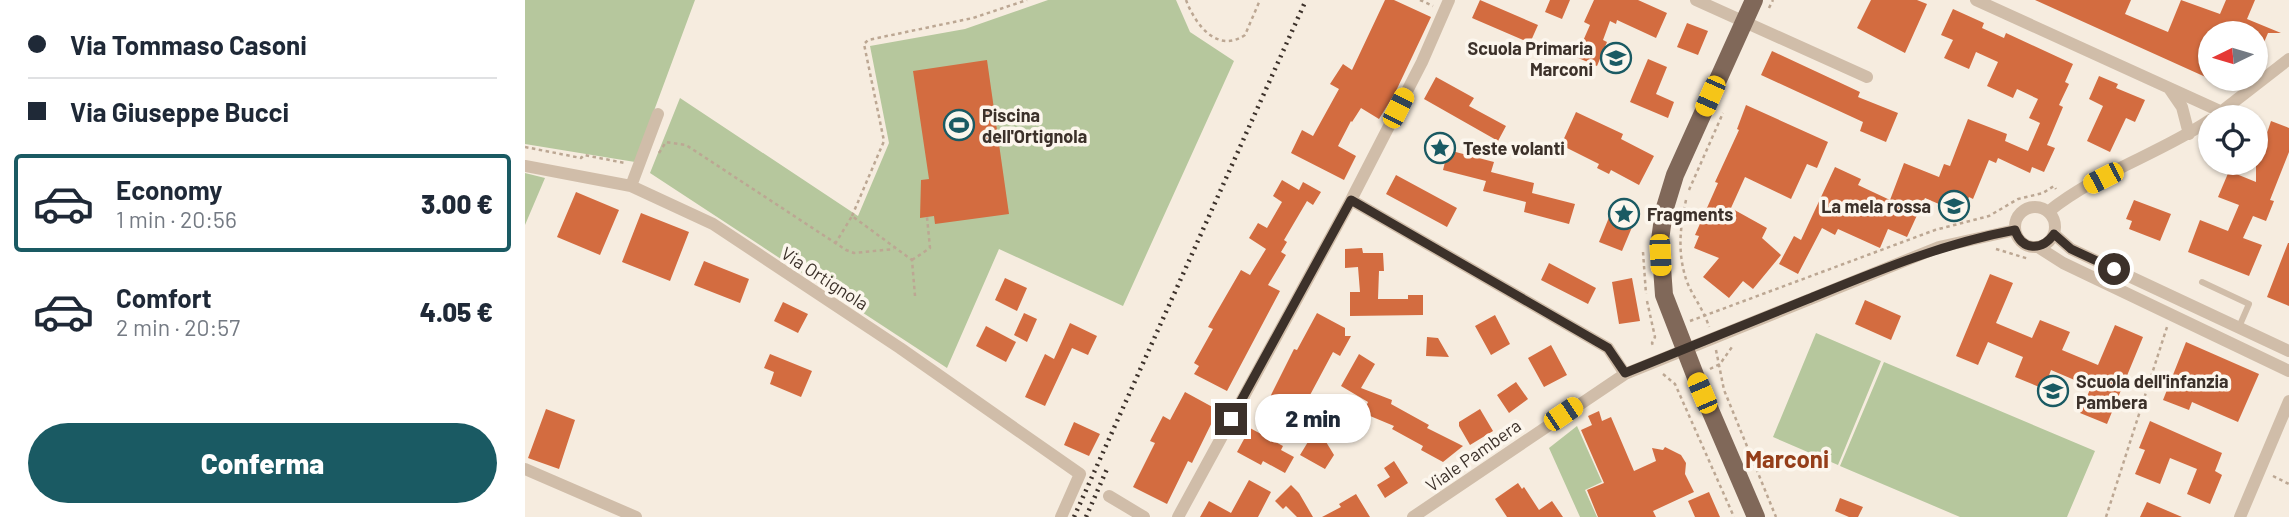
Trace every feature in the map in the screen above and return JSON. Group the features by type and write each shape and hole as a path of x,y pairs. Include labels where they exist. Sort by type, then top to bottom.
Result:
{"main road":[{"path":"1754,0 1752,25 1675,175 1664,211 1660,240 1664,295 1756,517"}],"street":[{"path":"1178,517 1351,200 1422,62 1449,0"},
{"path":"1696,0 1867,77"},
{"path":"1976,0 2167,85 2198,105"},
{"path":"2229,105 2289,59"},
{"path":"2167,85 2182,107 2189,134"},
{"path":"631,186 658,114"},
{"path":"2048,212 2064,198 2198,128"},
{"name":"Via Ortignola","path":"525,166 631,186 713,224 900,348 1080,474 1061,517"},
{"path":"1351,200 1608,348 1625,373"},
{"path":"2039,207 2048,212 2054,221 2054,234 2047,243 2030,247 2021,241 2015,230 2016,220 2023,210 2039,207"},
{"name":"Viale Pambera","path":"1416,516 1625,373 1939,247 2015,230"},
{"path":"2054,234 2071,249 2289,351"},
{"path":"2038,247 2063,263 2289,370"},
{"path":"2240,517 2289,401"},
{"path":"525,469 636,517"},
{"path":"1109,496 1144,517"}],"lane":[{"path":"2202,282 2249,304 2239,327"}],"path":[{"path":"835,244 852,216 884,141 865,44 868,40 973,18 1027,0"},
{"path":"1186,0 1201,28 1213,37 1231,41 1245,35 1260,0"},
{"path":"1752,25 1773,0"},
{"path":"1726,104 1687,194 1679,232 1687,282 1705,314 1934,230 1989,216 2018,199 2043,193 2054,187 2064,198"},
{"path":"525,147 581,158 584,155 622,164 629,162 632,156 653,163 666,142 686,145 835,244 854,253 894,248"},
{"path":"852,216 912,260"},
{"path":"912,260 930,248 927,217"},
{"path":"1990,250 1997,249 2034,260"},
{"path":"912,260 915,296"},
{"path":"2106,517 2171,314"},
{"path":"1733,345 1720,364 1724,390 1776,517"},
{"path":"1675,384 1734,517"},
{"path":"2272,476 2289,484"}],"green space":[{"path":"525,0 695,0 635,162 525,144"},
{"path":"1048,0 1176,0 1190,32 1234,61 1123,306 999,249 947,368 650,173 680,98 858,216 889,143 870,46 965,29"},
{"path":"525,173 545,178 525,225"},
{"path":"1816,333 1881,361 1838,465 1773,437"},
{"path":"1884,362 2095,451 2067,517 1960,517 1840,466"},
{"path":"1577,426 1602,482 1585,490 1597,517 1580,517 1549,448"}],"building":[{"path":"1385,0 1394,0 1431,17 1395,93 1379,119 1361,108 1351,121 1338,146 1356,156 1344,180 1291,153 1302,130 1313,136 1339,89 1330,84 1343,64 1352,70"},
{"path":"1480,0 1538,25 1530,43 1472,18"},
{"path":"1550,0 1570,0 1562,19 1545,12"},
{"path":"1594,0 1638,0 1667,13 1656,38 1617,20 1616,24 1610,21 1603,40 1607,42 1597,66 1576,57 1590,25 1584,22"},
{"path":"1871,0 1917,0 1927,4 1905,53 1857,28"},
{"path":"2035,0 2131,0 2125,14 2168,32 2181,0 2220,14 2226,0 2255,0 2247,19 2252,21 2198,21 2198,74"},
{"path":"1953,9 1984,23 1982,28 2004,38 2006,33 2073,64 2065,82 2069,84 2059,105 2063,107 2047,145 2055,148 2044,172 2032,167 2030,173 1998,158 1996,163 1989,160 1973,199 1969,197 1962,214 1925,198 1907,237 1888,229 1880,248 1838,229 1835,235 1822,228 1798,274 1779,264 1794,236 1801,240 1835,167 1861,179 1858,185 1890,200 1904,163 1939,177 1944,164 1950,166 1968,119 2007,134 2005,141 2028,151 2040,123 2029,118 2038,99 2017,89 2013,98 1987,86 1998,62 1976,52 1969,69 1944,58 1953,40 1941,35"},
{"path":"1687,23 1708,31 1698,55 1677,47"},
{"path":"2268,28 2281,33 2268,33"},
{"path":"1772,51 1860,92 1858,97 1898,113 1886,142 1860,131 1863,122 1761,75"},
{"path":"1648,59 1667,67 1656,94 1674,102 1668,118 1630,102"},
{"name":"Piscina dell'Ortignola","path":"987,60 1009,214 935,224 934,216 920,218 921,180 929,179 913,71"},
{"path":"2099,76 2118,84 2116,88 2145,100 2135,122 2126,118 2110,152 2087,141 2103,106 2089,99"},
{"path":"1436,77 1474,98 1469,106 1506,126 1498,141 1424,99"},
{"path":"1746,105 1828,142 1817,168 1807,164 1791,199 1745,177 1731,208 1767,228 1762,238 1781,255 1753,289 1743,281 1729,298 1703,277 1719,258 1694,248 1699,236 1695,235 1739,130 1737,129"},
{"path":"1576,112 1623,134 1621,139 1654,156 1639,185 1611,170 1609,174 1597,168 1599,164 1561,145"},
{"path":"2271,121 2289,128 2289,152 2270,200 2274,201 2266,221 2253,216 2243,238 2262,245 2249,276 2188,252 2200,220 2228,231 2239,205 2218,197 2227,175 2239,175 2256,182 2256,175 2268,175 2268,130"},
{"path":"1448,150 1494,162 1491,172 1534,183 1532,193 1575,204 1569,224 1524,212 1526,202 1483,191 1486,181 1443,170"},
{"path":"1396,175 1457,208 1447,227 1386,194"},
{"path":"1282,180 1299,190 1303,182 1321,192 1313,205 1307,201 1284,240 1287,242 1281,252 1286,255 1268,285 1280,291 1227,391 1194,374 1199,366 1194,363 1213,329 1208,327 1241,270 1250,275 1266,249 1249,238 1258,223 1267,228 1282,202 1273,196"},
{"path":"576,192 619,210 600,255 557,237"},
{"path":"2134,200 2171,214 2160,241 2129,229 2132,221 2126,219"},
{"path":"1612,210 1635,220 1622,251 1599,242"},
{"path":"641,213 689,232 670,281 622,262"},
{"path":"2289,243 2289,306 2267,297"},
{"path":"1362,248 1363,253 1383,253 1384,271 1379,271 1378,299 1408,299 1408,295 1423,295 1423,315 1350,316 1350,292 1360,292 1358,267 1345,268 1345,249"},
{"path":"704,261 749,279 740,303 694,285"},
{"path":"1549,263 1596,288 1588,304 1541,280"},
{"path":"1990,274 2013,283 1996,323 2032,338 2040,320 2070,332 2062,350 2098,365 2115,325 2143,337 2107,424 2080,413 2091,387 2051,370 2044,389 2015,377 2023,357 1988,342 1978,365 1956,356"},
{"path":"1005,278 1027,288 1017,311 995,300"},
{"path":"1632,278 1640,321 1619,324 1612,282"},
{"path":"1865,300 1901,316 1891,340 1855,324"},
{"path":"783,302 808,314 798,333 774,321"},
{"path":"1024,313 1037,319 1027,342 1014,335"},
{"path":"1317,313 1345,328 1345,336 1351,336 1340,356 1333,352 1294,425 1264,409 1294,349 1297,350"},
{"path":"1495,315 1510,344 1491,355 1475,326"},
{"path":"1070,323 1097,336 1088,355 1072,348 1045,406 1025,397 1045,354 1054,359"},
{"path":"986,326 1016,342 1006,362 976,346"},
{"path":"1427,337 1438,338 1449,357 1426,356"},
{"path":"2186,342 2259,374 2238,422 2192,402 2189,410 2163,400"},
{"path":"1551,345 1567,375 1544,387 1528,358"},
{"path":"770,354 812,371 801,397 770,384 774,372 764,368"},
{"path":"1359,354 1375,364 1361,388 1392,400 1391,404 1429,425 1427,428 1463,446 1443,462 1421,450 1423,446 1392,429 1394,426 1363,413 1368,402 1341,386"},
{"path":"1516,382 1528,399 1509,413 1497,395"},
{"path":"1185,392 1218,410 1192,463 1188,461 1167,504 1133,487 1155,443 1150,441 1163,416 1170,420"},
{"path":"546,409 575,420 559,469 528,458"},
{"path":"1480,409 1493,431 1470,445 1459,422"},
{"path":"1599,411 1602,421 1611,417 1634,471 1656,461 1652,448 1663,450 1665,447 1681,455 1686,463 1685,474 1694,492 1653,511 1656,517 1598,517 1587,490 1604,483 1581,430 1592,425 1588,416"},
{"path":"2150,421 2222,453 2215,471 2222,475 2210,504 2187,494 2197,469 2170,458 2160,484 2135,474 2145,450 2139,448"},
{"path":"1074,422 1100,434 1089,456 1064,445"},
{"path":"1317,427 1334,455 1325,469 1300,455"},
{"path":"1250,428 1283,446 1281,450 1294,457 1285,473 1263,461 1261,465 1237,452"},
{"path":"1394,461 1408,483 1385,498 1377,485 1390,477 1384,468"},
{"path":"1249,480 1271,492 1258,517 1200,517 1209,501 1231,513"},
{"path":"1518,483 1522,489 1524,487 1539,510 1552,501 1563,517 1507,517 1495,499"},
{"path":"1291,485 1313,517 1297,517 1286,506 1283,509 1275,501"},
{"path":"1709,492 1720,517 1695,517 1688,501"},
{"path":"1356,494 1370,517 1322,517 1341,507 1339,504"},
{"path":"1840,498 1863,507 1858,517 1849,517 1835,511"},
{"path":"2147,502 2182,517 2140,517"}],"railway":[{"path":"1074,517 1306,0"},
{"path":"1086,517 1107,469"}],"place":[{"name":"Scuola Primaria Marconi","path":"1616,58"},
{"name":"Piscina dell'Ortignola","path":"959,125"},
{"name":"Teste volanti","path":"1440,148"},
{"name":"La mela rossa","path":"1954,206"},
{"name":"Fragments","path":"1624,214"},
{"name":"Scuola dell'infanzia Pambera","path":"2053,391"}],"district":[{"name":"Marconi","path":"1787,458"}],"route":[{"path":"1231,419 1351,200 1608,348 1625,373 1939,247 1972,238 2015,230 2026,245 2038,247 2047,243 2054,234 2071,249 2114,269"}]}
